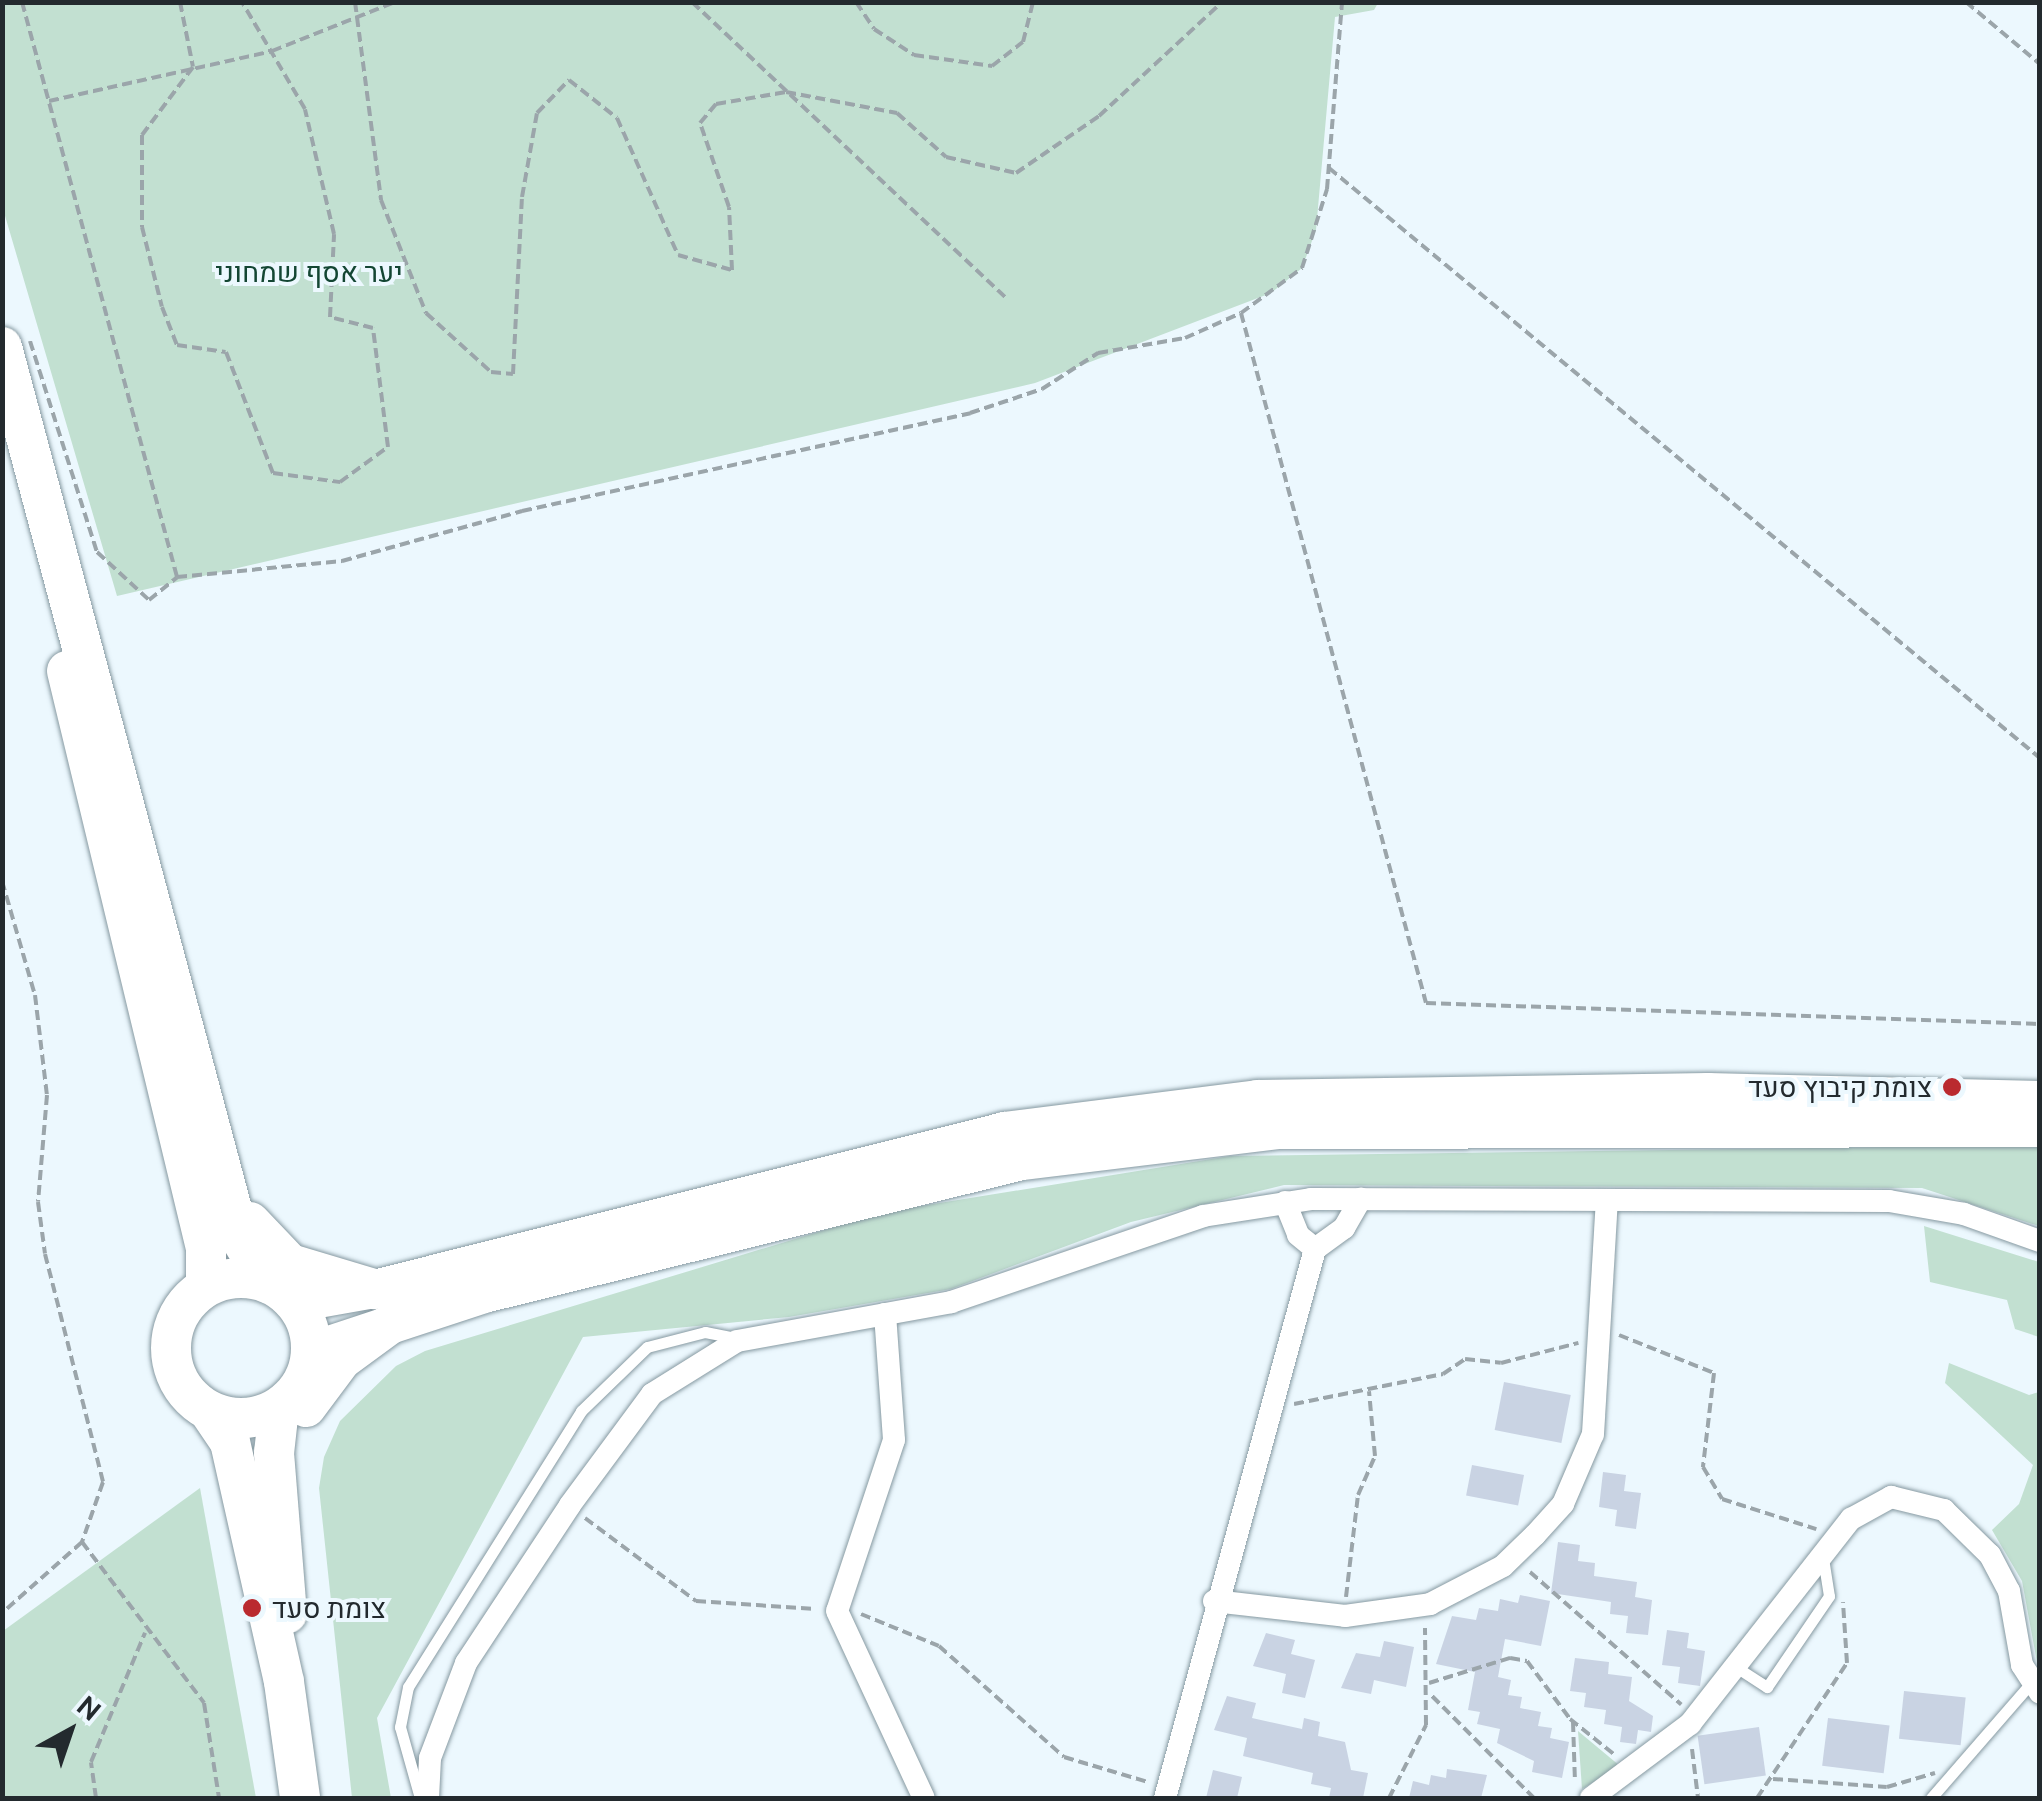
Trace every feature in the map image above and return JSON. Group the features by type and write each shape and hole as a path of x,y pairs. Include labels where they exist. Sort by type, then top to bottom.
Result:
{"highway":[{"path":"13,348 239,1236 307,1323 310,1362 280,1408 281,1522 290,1646 284,1682"},
{"path":"13,348 91,788 206,1248 206,1286"},
{"path":"225,1180 290,1264 384,1305 309,1401 287,1458 281,1522"},
{"path":"276,1287 247,1277 206,1286 176,1318 170,1360 178,1381 209,1411 230,1442 284,1682 300,1798"},
{"path":"209,1411 244,1419 280,1408"}],"main road":[{"path":"310,1362 384,1305 1004,1131 1257,1099 1708,1092 2040,1100"},
{"path":"276,1287 318,1299 384,1305 1022,1160 1240,1134 1762,1123 2040,1128"}],"street":[{"path":"1165,1798 1214,1601 1315,1249 1344,1228 1361,1198"},
{"path":"428,1798 430,1758 466,1663 570,1505 652,1394 707,1353 745,1340 1006,1288 1203,1216 1285,1202 1361,1198 1902,1202 2040,1240"},
{"path":"1214,1601 1345,1616 1425,1605 1466,1589 1512,1557 1563,1504 1594,1434 1607,1200"},
{"path":"1285,1202 1298,1235 1315,1249"},
{"path":"885,1314 894,1440 837,1611 924,1798"},
{"path":"1590,1798 1634,1771 1692,1721 1851,1519 1891,1497 1910,1496 1944,1510 2000,1572 2035,1688"}],"lane":[{"path":"420,1798 400,1727 408,1687 580,1412 648,1347 704,1332 745,1340"},
{"path":"1736,1667 1767,1687 1829,1596 1822,1554"},
{"path":"1931,1798 2035,1688"}],"path":[{"path":"22,2 177,577"},
{"path":"180,2 192,67 142,135 142,227 162,307 177,345 226,352 272,472 340,482 388,448 373,328 330,317 334,234 305,108 242,2"},
{"path":"354,2 381,200 426,312 491,372 513,374 522,197 537,113 569,80 618,118 678,256 732,270 729,206 700,123 716,104 786,92 897,113 946,158 1016,173 1099,116 1222,2"},
{"path":"48,102 272,51 395,2"},
{"path":"692,2 1008,300"},
{"path":"856,2 874,29 914,55 992,66 1024,42 1033,2"},
{"path":"13,348 96,552 149,600 177,577 342,561 522,512 814,452 988,407 1042,389 1098,353 1185,338 1241,313 1312,254 1329,168 1342,2"},
{"path":"1966,2 2040,64"},
{"path":"1329,168 2040,758"},
{"path":"1241,313 1426,1003 2040,1024"},
{"path":"2,880 35,995 47,1096 38,1202 44,1254 102,1482 82,1542 2,1612"},
{"path":"1345,1616 1347,1552 1374,1456 1369,1390"},
{"path":"82,1542 145,1633 204,1703 219,1798"},
{"path":"1512,1557 1692,1721 1698,1798"},
{"path":"1757,1798 1847,1663 1841,1594"},
{"path":"1389,1798 1426,1726 1429,1694 1425,1605"},
{"path":"96,1798 91,1762 145,1633"},
{"path":"1428,1683 1518,1657 1539,1670 1573,1722 1634,1771"},
{"path":"1429,1694 1534,1798"},
{"path":"1573,1722 1576,1798"},
{"path":"1772,1779 1888,1787 1926,1772 1951,1776"}],"green space":[{"name":"יער אסף שמחוני","path":"2,3 1378,3 1374,10 1335,17 1316,230 1302,268 1271,293 1035,383 117,596 3,209"},
{"path":"2039,1145 2039,1226 1922,1188 1284,1185 1131,1222 951,1289 789,1317 583,1337 377,1718 391,1798 352,1798 319,1488 324,1457 340,1421 396,1366 425,1351 884,1212 1230,1156"},
{"path":"1924,1226 2039,1262 2039,1337 2015,1329 2007,1300 1930,1282"},
{"path":"1949,1363 2029,1395 2039,1392 2039,1673 2022,1581 1992,1530 2019,1504 2033,1465 1945,1383"},
{"path":"200,1488 256,1798 3,1798 3,1631"},
{"path":"1578,1731 1620,1766 1582,1789"}],"building":[{"path":"1504,1382 1571,1395 1561,1443 1495,1430"},
{"path":"1472,1465 1524,1475 1518,1506 1466,1495"},
{"path":"1603,1472 1626,1475 1624,1491 1641,1493 1636,1529 1615,1526 1617,1510 1599,1507"},
{"path":"1558,1542 1580,1545 1578,1561 1595,1563 1594,1576 1637,1582 1635,1597 1652,1600 1648,1635 1626,1633 1628,1616 1610,1614 1611,1602 1551,1593"},
{"path":"1520,1595 1550,1601 1541,1646 1505,1639 1498,1677 1511,1680 1508,1695 1522,1697 1520,1708 1541,1712 1538,1726 1552,1728 1550,1738 1569,1742 1562,1778 1532,1772 1534,1761 1497,1743 1500,1729 1477,1724 1480,1712 1468,1710 1475,1672 1436,1664 1452,1616 1476,1620 1479,1608 1498,1611 1500,1599 1518,1603"},
{"path":"1667,1630 1689,1633 1687,1648 1705,1651 1700,1686 1678,1683 1680,1667 1662,1665"},
{"path":"1266,1633 1295,1640 1291,1654 1315,1660 1305,1698 1282,1693 1286,1674 1253,1666"},
{"path":"1384,1641 1414,1647 1406,1687 1374,1680 1371,1694 1341,1688 1356,1653 1380,1657"},
{"path":"1575,1658 1609,1662 1608,1674 1632,1677 1629,1701 1653,1716 1651,1732 1638,1730 1636,1744 1620,1742 1622,1727 1604,1724 1606,1710 1584,1707 1586,1693 1570,1691"},
{"path":"1904,1691 1966,1697 1961,1745 1899,1739"},
{"path":"1227,1696 1256,1703 1252,1718 1302,1729 1304,1718 1320,1722 1318,1736 1345,1742 1351,1770 1368,1773 1363,1798 1329,1798 1331,1788 1311,1784 1313,1773 1243,1756 1247,1738 1214,1730"},
{"path":"1828,1718 1890,1726 1884,1773 1822,1766"},
{"path":"1759,1727 1766,1776 1704,1784 1698,1736"},
{"path":"1447,1769 1487,1775 1481,1798 1409,1798 1413,1781 1429,1785 1431,1775 1446,1778"},
{"path":"1213,1770 1242,1777 1237,1798 1206,1798"}],"place":[{"name":"צומת קיבוץ סעד","path":"1952,1087"},
{"name":"צומת סעד","path":"252,1608"}]}
